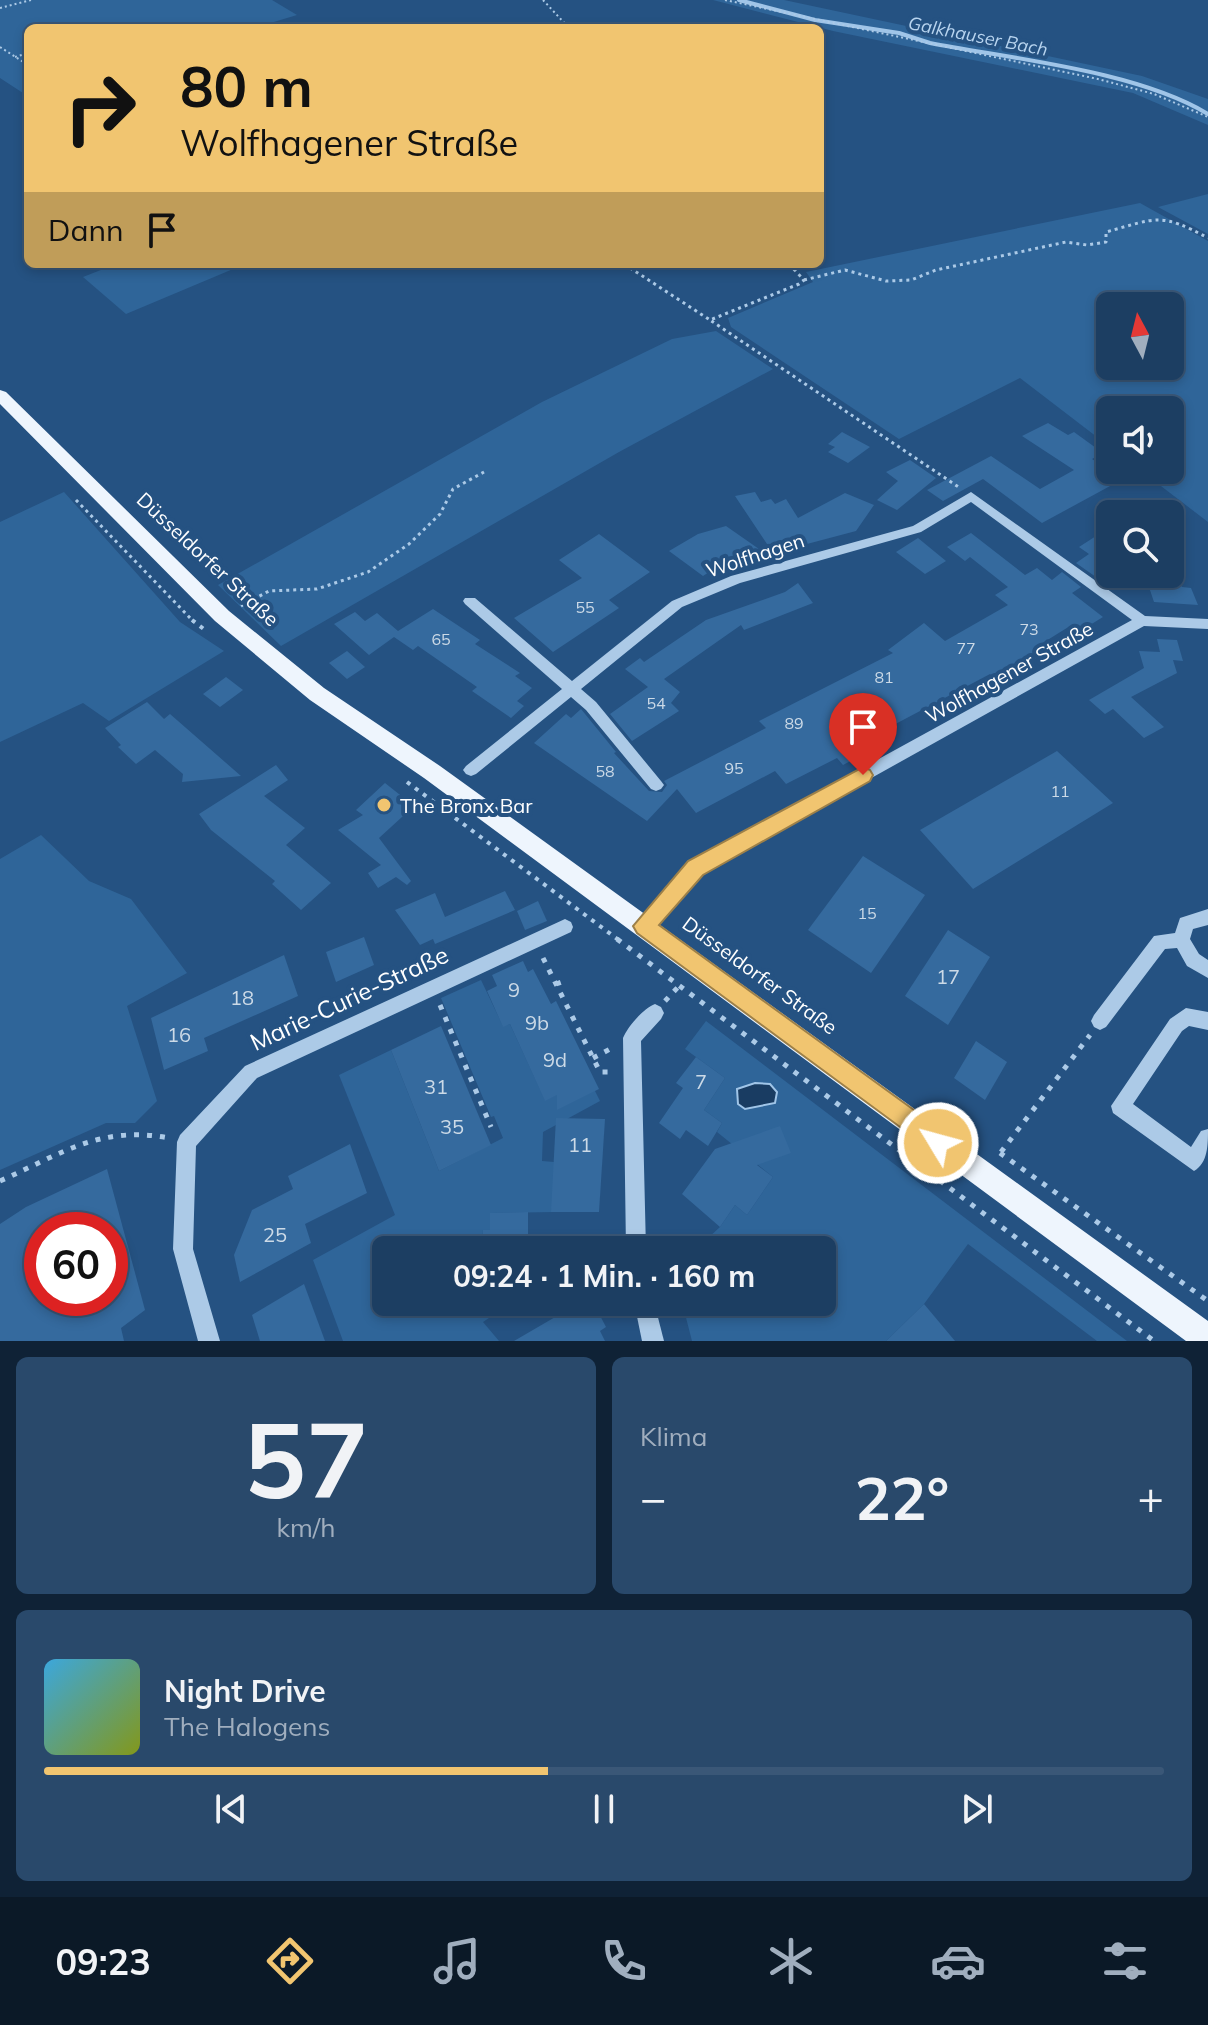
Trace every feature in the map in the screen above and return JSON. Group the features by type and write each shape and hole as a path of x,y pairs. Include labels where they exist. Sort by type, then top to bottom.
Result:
{"main road":[{"name":"Düsseldorfer Straße","path":"0,395 222,616 317,694 432,772 1208,1339"}],"street":[{"path":"971,496 1142,621 1208,624"},
{"name":"Wolfhagen","path":"471,770 677,604 736,579 917,529 971,496"},
{"path":"470,601 591,706 656,785"},
{"name":"Wolfhagener Straße","path":"644,926 695,868 1142,621"},
{"path":"1208,917 1186,923 1181,940 1193,960 1208,970"},
{"name":"Marie-Curie-Straße","path":"187,1142 251,1072 565,927"},
{"path":"1100,1021 1160,942 1181,940"},
{"path":"636,1236 632,1038 655,1013"},
{"path":"1208,1021 1186,1017 1176,1025 1120,1106 1194,1161 1208,1138"},
{"path":"187,1142 183,1249 209,1341"},
{"path":"647,1316 653,1341"}],"path":[{"path":"0,8 31,0"},
{"path":"543,0 565,24"},
{"path":"725,0 829,25 1120,83 1168,98 1208,117"},
{"path":"0,47 24,63"},
{"path":"15,57 24,54"},
{"path":"710,320 804,280 845,270 886,281 911,280 936,270 1066,242 1087,245 1106,242 1106,232 1149,220 1173,219 1208,238"},
{"path":"630,268 971,496"},
{"path":"793,268 804,280"},
{"path":"222,616 269,591 317,589 368,572 409,544 440,514 453,489 484,472"},
{"path":"535,942 600,1072 632,1073"},
{"path":"629,948 1154,1341"},
{"path":"556,984 567,980"},
{"path":"432,989 491,1127"},
{"path":"983,1177 1100,1021"},
{"path":"0,1181 101,1136 136,1132 187,1142"},
{"path":"1000,1153 1208,1301"}],"shaded area":[{"path":"0,0 272,0 297,15 267,24 24,24 24,94 0,78"},
{"path":"713,0 784,0 1142,76 1208,99 1208,125 1133,93 833,31 824,29 824,24 806,24"},
{"path":"1208,194 1208,234 1158,207"},
{"path":"1140,203 1208,241 1208,522 1184,504 1184,500 1179,500 1158,484 1184,484 1184,396 1096,396 1096,436 1020,378 899,439 731,327 728,318 813,282 806,272"},
{"path":"106,268 235,268 126,314 83,277"},
{"path":"716,331 773,369 619,452 281,646 218,585 542,402 672,339"},
{"path":"64,492 180,622 224,651 109,721 83,703 0,742 0,522"},
{"path":"41,835 89,881 131,899 187,973 127,1006 157,1101 135,1123 106,1123 0,1170 0,859"},
{"path":"481,980 503,1026 510,1024 545,1100 569,1089 595,1091 600,1101 543,1132 542,1161 554,1162 554,1212 491,1213 490,1230 483,1230 483,1236 372,1236 372,1316 492,1316 483,1322 499,1341 343,1341 313,1260 395,1215 339,1075 391,1050 439,1171 503,1138 494,1116 491,1117 441,998"},
{"path":"706,1021 1127,1341 1097,1341 968,1244 924,1304 886,1341 692,1341 686,1316 836,1316 836,1236 710,1236 735,1205 747,1215 773,1177 717,1132 722,1123 704,1110 725,1078 685,1049"},
{"path":"755,1083 770,1084 777,1092 775,1103 745,1109 738,1104 737,1089"}],"building":[{"path":"1048,423 1068,435 1074,432 1096,448 1096,457 1092,459 1096,462 1096,484 1114,484 1042,523 983,479 943,501 927,490 991,456 1040,489 1074,470 1022,436"},
{"path":"842,432 870,447 848,463 828,452 835,447 828,444"},
{"path":"910,460 936,478 897,510 877,500 898,481 886,472"},
{"path":"755,492 761,502 771,499 775,504 786,499 798,518 845,493 874,505 856,531 773,553 735,496"},
{"path":"726,526 766,554 733,565 729,559 703,576 669,551 698,534"},
{"path":"971,533 1025,575 1037,568 1052,580 1062,572 1081,587 1072,593 1103,617 1077,633 1070,626 1033,649 1041,655 999,682 990,674 852,747 860,756 843,765 837,758 786,784 775,771 696,813 677,789 647,821 534,743 566,714 571,718 581,709 614,753 649,791 662,792 667,785 664,781 766,728 759,721 893,653 888,650 924,623 945,641 1008,605 995,595 1008,587 970,557 965,561 947,547"},
{"path":"599,534 650,572 609,600 619,608 553,652 514,618 582,578 559,560"},
{"path":"1096,536 1096,577 1076,563 1089,554 1079,547"},
{"path":"918,538 946,561 925,574 896,552"},
{"path":"798,583 813,603 744,630 741,625 664,679 680,692 671,703 679,711 632,741 610,714 648,687 625,669 640,658 644,662 706,620 785,592"},
{"path":"1184,587 1191,588 1198,605 1154,602 1149,588"},
{"path":"433,609 480,640 475,644 520,673 515,676 532,688 517,701 524,706 511,718 472,691 477,687 418,646 413,650 394,637 369,655 334,624 355,612 365,621 377,613 398,631"},
{"path":"1157,639 1177,640 1183,661 1173,660 1177,673 1131,697 1164,727 1144,738 1113,709 1105,714 1089,700 1144,668 1139,651 1160,652"},
{"path":"347,651 365,667 347,679 329,663"},
{"path":"226,677 243,690 220,707 203,694"},
{"path":"147,702 164,719 170,714 241,776 182,782 183,774 155,750 136,764 118,747 121,745 105,728"},
{"path":"1057,751 1113,803 973,889 920,830"},
{"path":"276,765 288,780 264,796 305,828 286,845 331,883 301,910 272,884 275,881 211,830 199,814"},
{"path":"385,783 414,806 379,838 411,881 407,885 396,877 378,888 368,873 381,865 338,830 363,815 356,810"},
{"path":"863,856 925,895 871,973 808,930"},
{"path":"505,891 515,910 435,944 433,939 420,945 395,910 435,893 445,917"},
{"path":"538,901 547,921 525,930 517,911"},
{"path":"948,930 990,957 948,1025 905,996"},
{"path":"364,937 374,965 336,982 326,952"},
{"path":"284,955 298,996 204,1038 208,1051 164,1070 151,1018"},
{"path":"523,961 528,972 533,969 551,1004 556,1001 599,1089 557,1110 557,1095 545,1101 510,1024 503,1027 487,991 497,986 492,975"},
{"path":"441,1026 491,1145 439,1171 391,1050"},
{"path":"976,1041 1007,1062 985,1100 954,1078"},
{"path":"696,1057 725,1078 704,1110 722,1123 708,1146 686,1130 680,1139 659,1123 683,1088 676,1083"},
{"path":"556,1118 605,1119 599,1212 551,1212"},
{"path":"780,1126 791,1153 757,1165 773,1177 747,1215 735,1205 720,1227 682,1194 715,1149"},
{"path":"350,1144 367,1193 305,1224 311,1243 240,1282 234,1255 252,1210 293,1189 288,1176"},
{"path":"107,1169 119,1212 24,1212 24,1316 128,1316 128,1247 145,1310 121,1328 124,1341 0,1341 0,1224 26,1207"},
{"path":"528,1212 528,1236 483,1236 483,1230 490,1230 490,1213"},
{"path":"304,1284 325,1341 260,1341 252,1315"},
{"path":"924,1304 955,1341 886,1341"},
{"path":"557,1316 600,1316 606,1327 600,1331 605,1341 514,1341"}],"waterway":[{"name":"Galkhauser Bach","path":"739,0 815,20 899,33 930,43 1074,68 1146,87 1208,114"}],"place":[{"name":"The Bronx Bar","path":"384,805"}],"route":[{"path":"863,775 695,868 644,926 938,1143"}]}
